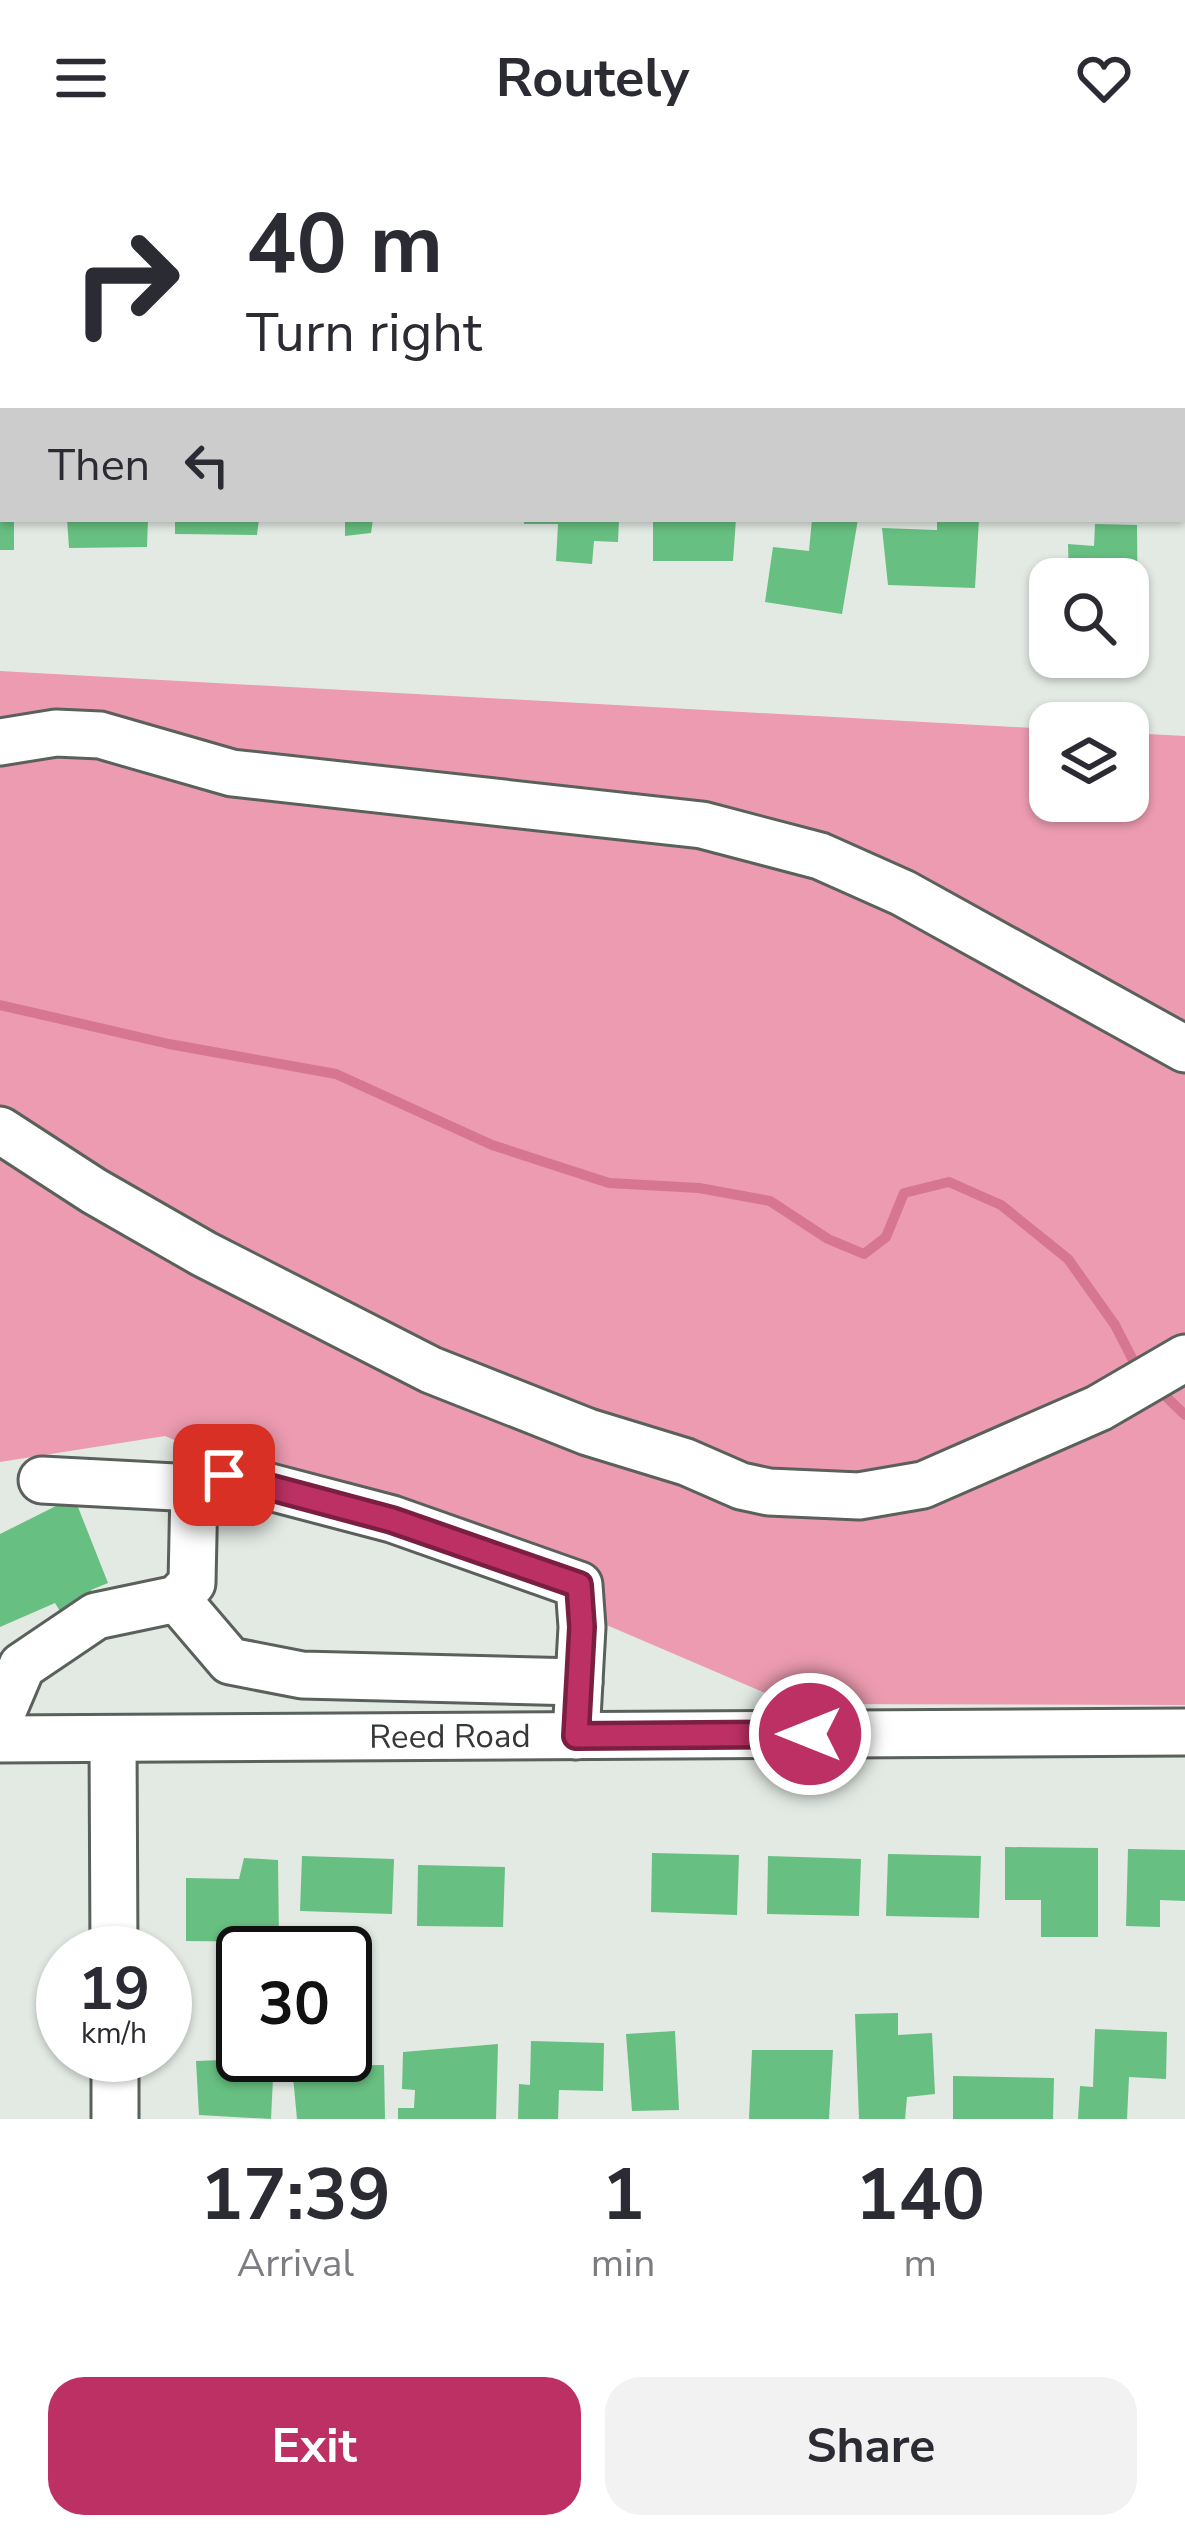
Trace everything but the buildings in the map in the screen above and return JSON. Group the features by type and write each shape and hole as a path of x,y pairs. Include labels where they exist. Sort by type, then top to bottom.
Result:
{"street":[{"path":"0,742 56,733 100,735 232,772 621,814 721,830 820,856 903,893 1185,1049"},
{"path":"0,1130 204,1254 430,1370 588,1432 769,1492 860,1496 923,1485 1100,1408 1176,1362"},
{"path":"42,1480 194,1488 224,1475 392,1520 579,1585 576,1736"},
{"path":"0,1718 22,1666 96,1616 177,1599 192,1582 194,1488"},
{"path":"177,1599 230,1661 302,1675 579,1682"},
{"path":"248,1738 250,1664"},
{"name":"Reed Road","path":"0,1739 1185,1732"},
{"path":"113,1738 114,1926"},
{"path":"115,2082 115,2119"}],"shaded area":[{"path":"0,671 1029,728 1029,822 1149,822 1149,734 1185,736 1185,1705 791,1704 165,1436 0,1462"}],"waterway":[{"path":"0,1005 169,1044 336,1074 492,1145 609,1183 699,1188 770,1201 828,1239 864,1254 886,1237 904,1193 949,1182 1001,1205 1068,1259 1115,1325 1139,1372"},
{"path":"1157,1388 1185,1415"}],"route":[{"path":"224,1475 392,1520 579,1585 582,1627 576,1736 810,1734"}]}
